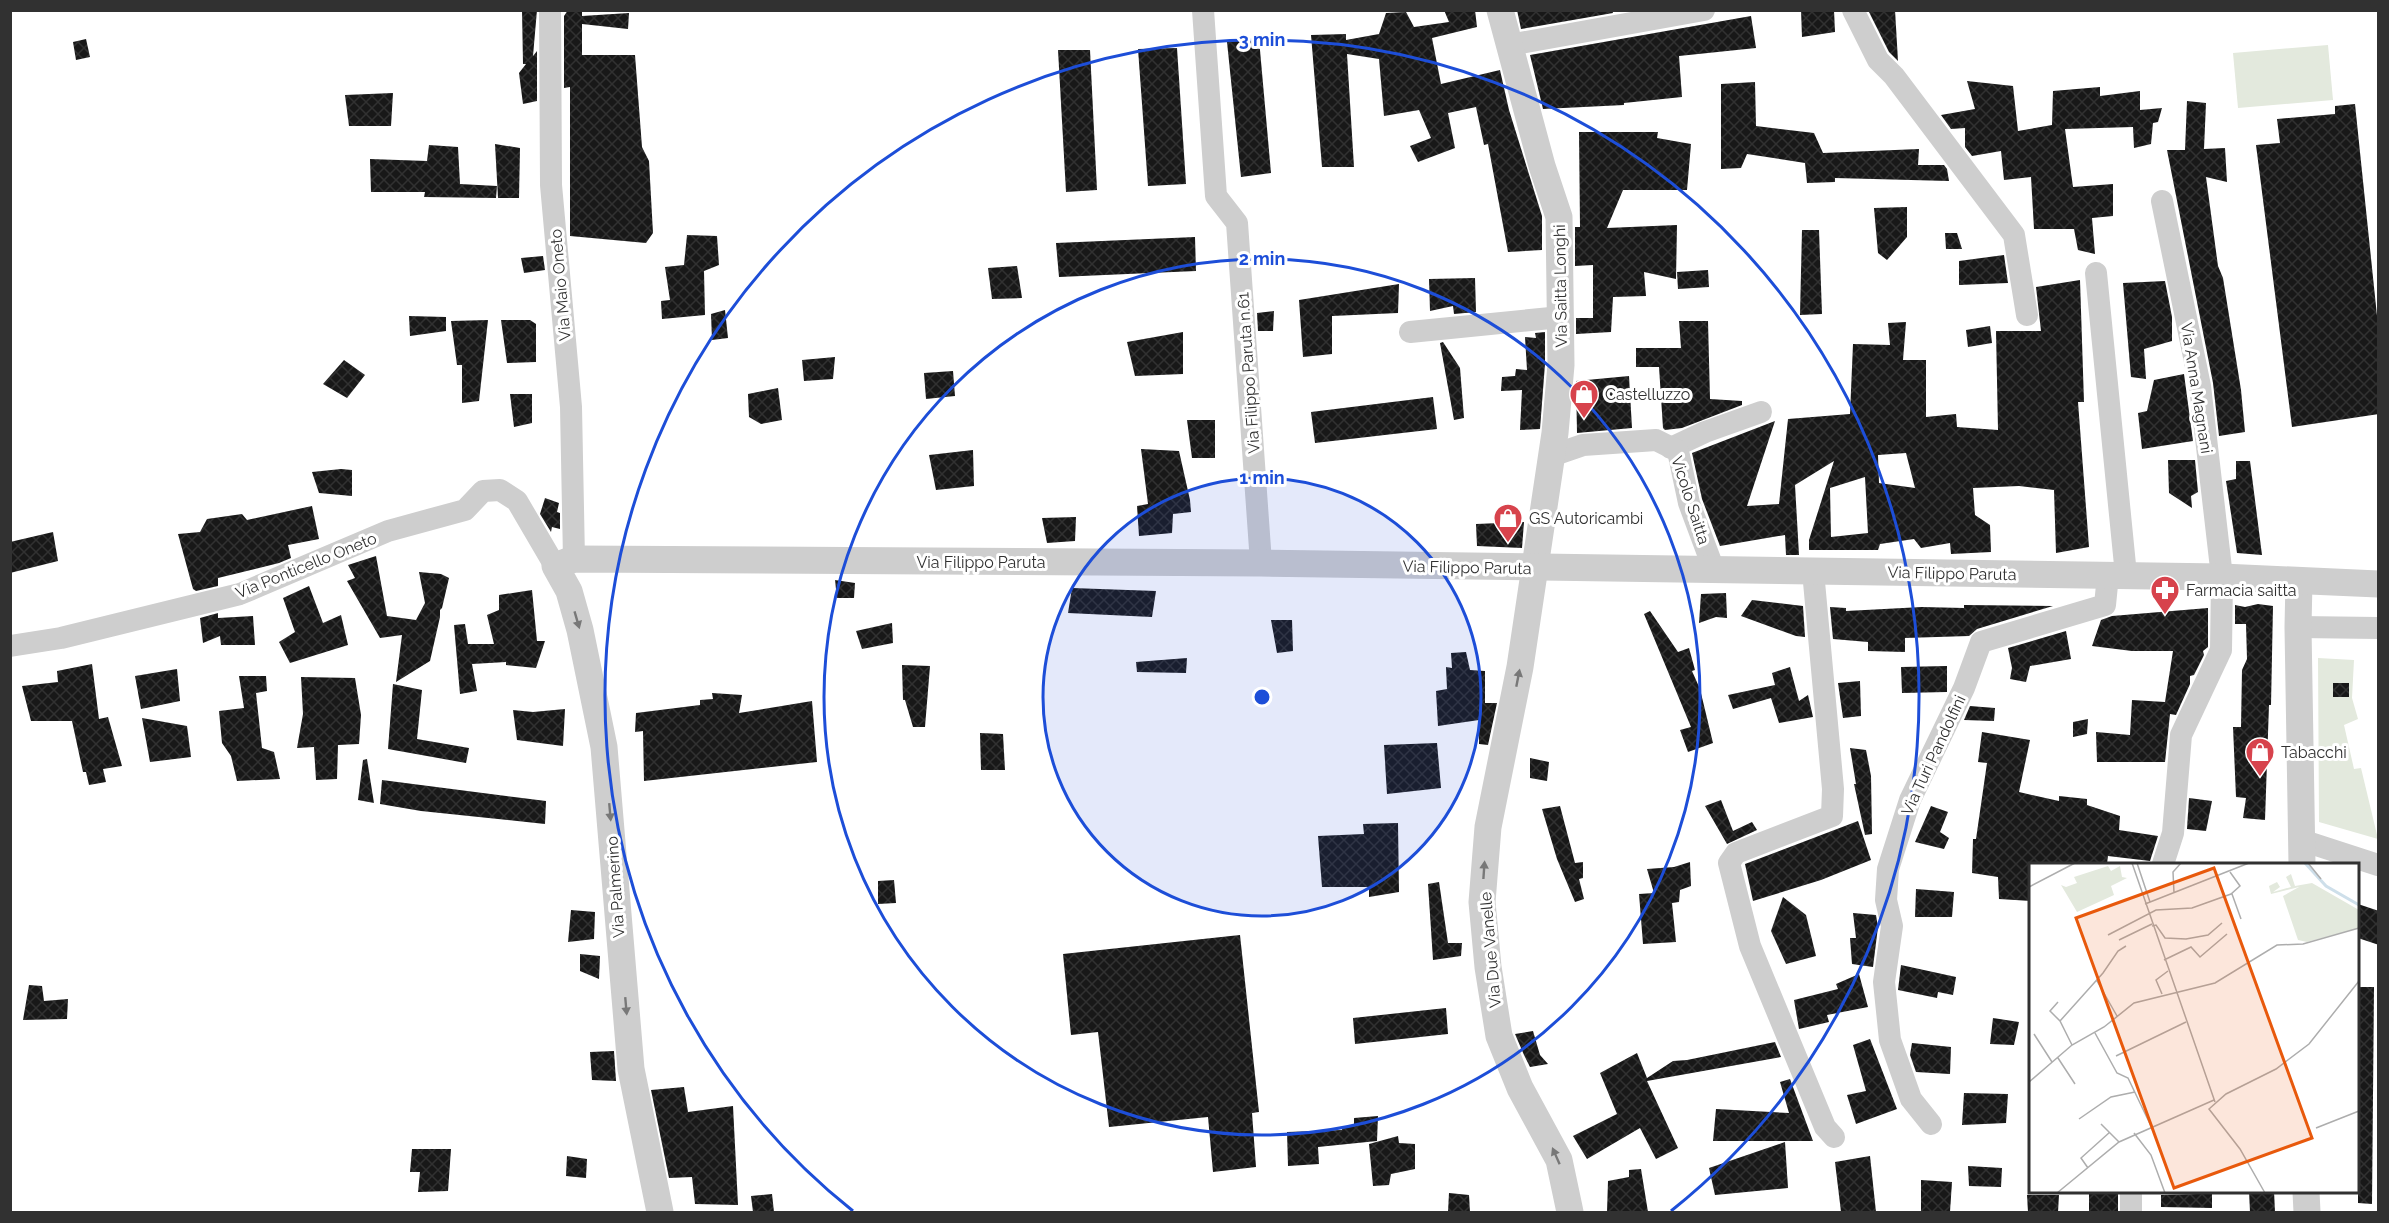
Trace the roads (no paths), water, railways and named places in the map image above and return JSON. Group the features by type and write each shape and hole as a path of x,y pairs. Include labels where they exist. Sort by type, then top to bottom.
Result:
{"street":[{"name":"Via Maio Oneto","path":"550,10 550,185 571,407 565,562"},
{"name":"Via Filippo Paruta n.61","path":"1203,10 1216,196 1237,223 1261,563"},
{"name":"Via Saitta Longhi","path":"1500,10 1542,166 1559,217 1561,365 1551,456 1534,568"},
{"path":"1509,45 1704,10"},
{"path":"1852,10 1878,60 1894,76 2014,235 2027,315"},
{"name":"Via Anna Magnani","path":"2162,201 2200,386 2222,577 2221,650 2181,735 2173,833 2163,863"},
{"path":"2096,273 2117,575"},
{"path":"1410,332 1561,317"},
{"path":"1671,448 1705,432 1761,412"},
{"name":"Vicolo Saitta","path":"1551,456 1583,444 1656,440 1678,451 1689,503 1714,570"},
{"name":"Via Ponticello Oneto","path":"10,646 61,638 240,594 388,531 465,510 483,491 500,490 517,501 565,562"},
{"name":"Via Filippo Paruta","path":"565,562 1261,563 2117,575 2379,584"},
{"name":"Via Palmerino","path":"565,562 569,591 580,630 604,747 631,1069 660,1212"},
{"name":"Via Due Vanelle","path":"1534,568 1520,667 1488,827 1482,902 1488,968 1499,1036 1520,1088 1559,1160 1570,1212"},
{"path":"1813,571 1833,789 1832,816 1736,852 1730,863 1750,946 1825,1127 1834,1137"},
{"name":"Via Turi Pandolfini","path":"1932,1124 1911,1099 1890,1040 1884,982 1892,926 1886,900 1888,869 1910,800 1964,688 1981,642 2105,605 2117,575"},
{"path":"2299,581 2301,852 2379,865"},
{"path":"2298,627 2379,628"},
{"path":"2131,1193 2131,1212"},
{"path":"2306,1193 2307,1212"}],"place":[{"name":"Castelluzzo","path":"1584,420"},
{"name":"GS Autoricambi","path":"1508,544"},
{"name":"Farmacia saitta","path":"2165,616"},
{"name":"Tabacchi","path":"2260,778"}]}
